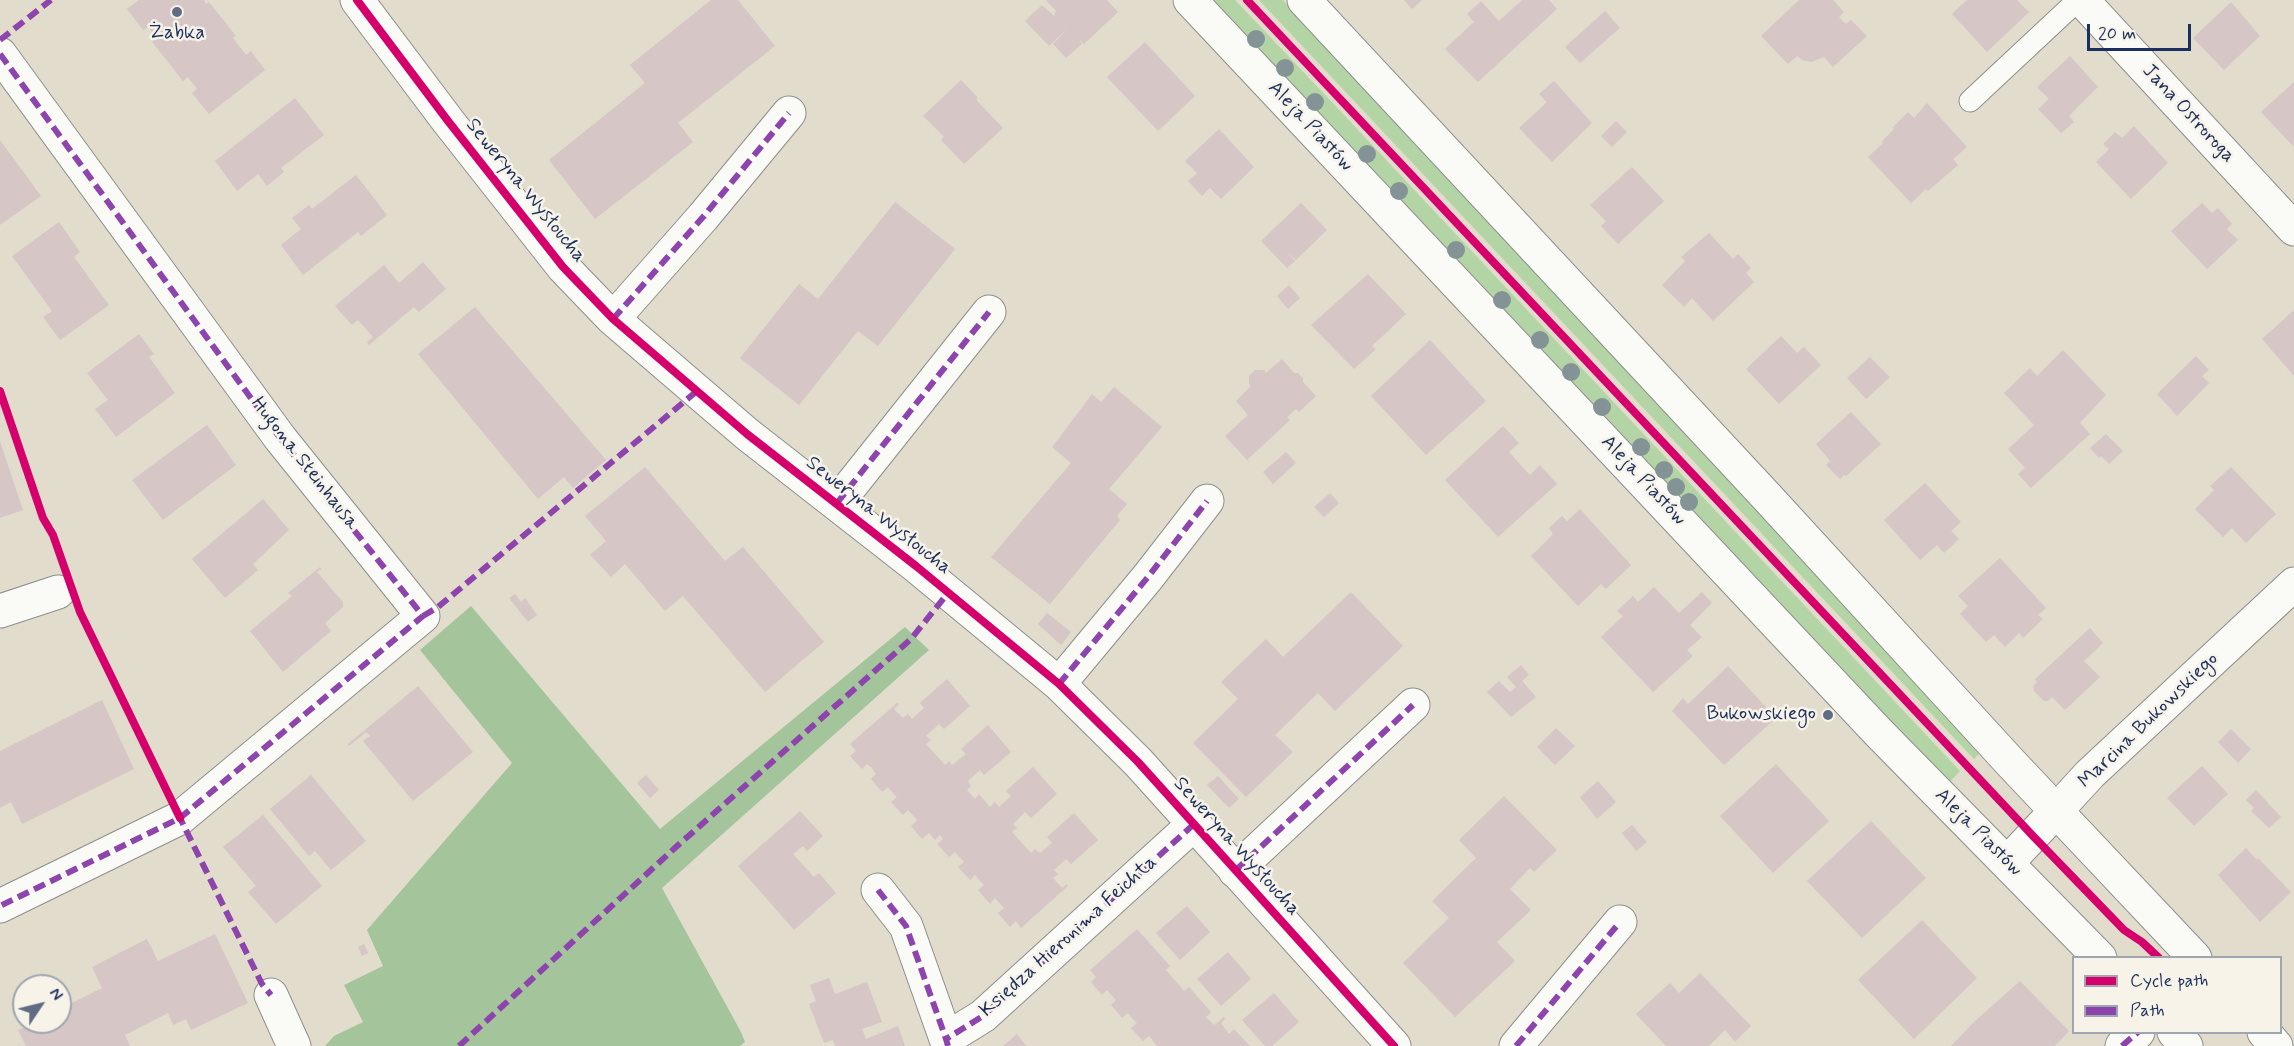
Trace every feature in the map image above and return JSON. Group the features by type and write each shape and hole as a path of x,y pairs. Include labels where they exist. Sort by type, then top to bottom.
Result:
{"street":[{"name":"Seweryna Wysłoucha","path":"357,0 563,267 613,320 747,434 837,503 1059,684 1138,762 1394,1046"},
{"name":"Aleja Piastów","path":"1190,0 1878,732 2099,956"},
{"path":"1304,0 2056,811 2194,956"},
{"name":"Jana Ostroroga","path":"2080,0 2294,229"},
{"name":"Hugona Steinhausa","path":"0,54 280,438 423,616 180,818 0,906"},
{"path":"613,320 703,217 789,113"},
{"path":"837,503 989,312"},
{"path":"1059,684 1148,577 1207,501"},
{"name":"Marcina Bukowskiego","path":"2008,862 2090,774 2294,584"},
{"path":"0,612 58,592"},
{"path":"1235,871 1413,705"},
{"name":"Księdza Hieronima Feichta","path":"947,1043 983,1016 1194,824"},
{"path":"878,890 906,926 947,1043"},
{"path":"1516,1046 1620,922"},
{"path":"271,995 294,1046"},
{"path":"2122,1046 2136,1034"},
{"path":"2176,1034 2186,1046"},
{"path":"2266,1034 2276,1046"}],"lane":[{"path":"1970,101 2080,0"}],"green space":[{"path":"1212,0 1235,0 1327,97 1960,771 1949,783"},
{"path":"1259,0 1283,0 1982,751 1974,759"},
{"path":"471,606 660,829 905,627 929,650 662,888 741,1032 745,1042 740,1046 325,1046 334,1036 363,1022 344,985 383,966 367,930 512,763 420,650"}],"building":[{"path":"139,0 204,0 206,4 209,2 236,36 233,38 246,55 251,51 265,70 209,114 192,93 197,89 188,77 183,81 152,42 157,38 148,27 143,30 127,9"},
{"path":"711,0 738,0 775,46 678,123 693,142 595,219 549,160 645,83 630,65"},
{"path":"1046,0 1107,0 1118,12 1084,44 1078,38 1082,44 1066,58 1053,44 1068,28 1049,46 1025,21 1042,5 1054,16 1056,11"},
{"path":"1404,0 1422,0 1412,9"},
{"path":"1522,0 1549,0 1557,9 1478,82 1445,49 1474,22 1467,14 1481,1 1499,21"},
{"path":"1799,0 1833,0 1844,12 1839,17 1846,24 1851,20 1867,36 1833,67 1824,57 1811,62 1797,56 1788,64 1761,36"},
{"path":"1967,0 2017,0 2029,12 1987,52 1952,14"},
{"path":"2231,2 2260,36 2224,70 2193,38"},
{"path":"1605,11 1620,28 1580,63 1565,47"},
{"path":"1145,42 1195,96 1158,131 1107,77"},
{"path":"2070,56 2098,87 2069,116 2074,122 2061,133 2038,109 2049,99 2037,87"},
{"path":"961,80 1003,128 964,164 941,140 944,137 923,116"},
{"path":"1554,81 1592,123 1552,162 1519,128 1547,102 1539,94"},
{"path":"2294,82 2294,145 2293,146 2261,112"},
{"path":"295,98 324,135 281,168 284,172 267,186 258,174 237,191 215,161"},
{"path":"1927,103 1967,147 1953,159 1958,165 1911,203 1868,157 1883,143 1882,141 1894,129 1893,127 1908,112 1914,118"},
{"path":"1616,121 1627,132 1612,147 1601,136"},
{"path":"2134,126 2168,163 2131,199 2096,162 2109,149 2103,144 2115,132 2122,138"},
{"path":"1219,129 1254,167 1221,199 1210,188 1202,196 1188,181 1197,173 1185,161"},
{"path":"0,140 41,196 0,225"},
{"path":"1632,167 1664,201 1618,244 1601,226 1606,221 1590,205"},
{"path":"356,175 387,215 361,236 358,232 303,275 281,245 301,229 292,218 309,205 312,209"},
{"path":"895,202 955,249 878,346 858,331 799,405 740,358 799,284 818,299"},
{"path":"1301,203 1327,230 1296,260 1286,251 1295,261 1287,268 1261,241"},
{"path":"2202,203 2212,213 2218,208 2232,224 2227,229 2238,240 2207,269 2171,231"},
{"path":"59,222 80,252 74,257 109,305 60,340 43,317 52,311 12,256"},
{"path":"1709,233 1733,259 1738,254 1751,268 1746,273 1754,282 1713,321 1692,298 1684,307 1662,285 1685,261 1681,257"},
{"path":"423,262 446,289 419,312 414,307 369,345 367,342 373,337 358,320 352,325 335,306 384,265 399,283"},
{"path":"1368,274 1406,314 1372,346 1376,349 1354,369 1311,325"},
{"path":"1289,285 1300,298 1288,309 1277,296"},
{"path":"475,307 606,460 573,488 564,477 538,499 418,354"},
{"path":"2294,310 2294,376 2262,339"},
{"path":"139,334 154,354 149,357 175,393 116,437 95,409 108,400 87,373"},
{"path":"1781,336 1797,353 1804,347 1821,365 1779,404 1746,369"},
{"path":"1430,340 1486,401 1426,455 1371,396"},
{"path":"2063,350 2106,395 2080,423 2090,434 2031,488 2018,474 2025,468 2008,449 2034,425 2004,393 2030,368 2037,376"},
{"path":"2196,356 2209,370 2202,376 2209,383 2177,416 2157,394"},
{"path":"1870,357 1890,377 1866,399 1847,378"},
{"path":"1282,359 1294,373 1298,373 1303,378 1303,382 1316,396 1299,412 1296,409 1287,417 1290,420 1247,460 1225,436 1248,415 1236,401 1251,386 1249,376 1255,370 1264,370 1266,373"},
{"path":"1114,387 1162,427 1109,489 1127,504 1117,516 1120,520 1050,604 991,557 1071,463 1052,447 1092,394 1101,402"},
{"path":"1851,412 1881,444 1840,479 1826,465 1830,461 1816,444"},
{"path":"207,425 236,465 163,520 132,480"},
{"path":"1503,426 1519,443 1509,452 1528,473 1530,475 1540,465 1557,484 1498,537 1445,480"},
{"path":"2106,434 2123,451 2109,464 2101,456 2099,458 2090,448"},
{"path":"0,441 23,510 0,518"},
{"path":"1286,452 1296,463 1273,484 1263,472"},
{"path":"645,467 725,561 743,547 824,642 765,692 683,596 665,611 625,564 611,577 590,555 606,541 585,516"},
{"path":"2231,467 2276,514 2246,543 2232,528 2223,537 2195,509 2214,490 2210,486"},
{"path":"1925,483 1961,522 1951,531 1959,539 1944,553 1937,545 1920,560 1884,520"},
{"path":"1330,493 1339,503 1324,517 1314,507"},
{"path":"263,499 289,530 253,564 258,570 225,598 192,559"},
{"path":"1580,509 1631,565 1606,589 1601,584 1578,606 1531,556 1553,534 1549,528 1562,516 1567,521"},
{"path":"2000,558 2046,608 2038,615 2043,619 2023,638 2019,633 2005,647 1994,635 1986,642 1960,614 1968,606 1958,596"},
{"path":"320,567 321,569 317,572 343,602 343,607 325,623 331,631 283,672 250,631 292,596 288,593"},
{"path":"1654,587 1679,613 1702,592 1712,603 1690,625 1702,637 1687,650 1693,656 1653,692 1601,637 1623,616 1617,611 1633,596 1638,602"},
{"path":"1351,592 1403,646 1335,711 1318,693 1275,735 1293,752 1246,797 1193,743 1238,699 1221,682 1266,639 1283,657"},
{"path":"515,594 521,602 525,598 537,615 528,622 509,598"},
{"path":"1047,613 1071,632 1061,645 1038,624"},
{"path":"2090,628 2103,643 2084,661 2100,677 2065,710 2052,697 2044,701 2034,691 2033,686 2037,682 2035,679"},
{"path":"1521,665 1529,675 1522,681 1536,697 1511,717 1487,692 1499,681 1510,692 1516,687 1507,677"},
{"path":"1728,666 1776,718 1724,765 1672,711 1683,698 1688,704"},
{"path":"947,679 970,706 944,729 939,724 926,736 931,740 926,744 945,765 949,761 952,765 966,754 961,749 988,725 1011,752 984,775 980,770 968,781 971,786 967,790 975,799 979,794 990,807 995,802 999,807 1011,796 1006,791 1033,767 1057,794 1031,818 1025,812 1013,824 1017,828 1012,832 1031,853 1035,849 1040,853 1052,843 1047,837 1074,813 1098,840 1071,864 1066,859 1054,870 1058,874 1053,878 1062,888 1067,884 1068,886 1021,928 1016,921 1010,927 998,913 1004,908 995,898 990,904 978,890 984,885 975,875 970,880 958,867 964,862 955,852 949,857 937,844 943,839 940,835 935,840 929,833 922,839 911,826 917,820 908,810 903,815 891,802 897,797 888,787 882,792 871,779 876,774 872,768 867,764 862,769 850,756 856,751 850,744 897,703 899,704 894,709 903,718 908,714 912,719 924,708 920,703"},
{"path":"418,686 473,752 413,801 363,741 370,736 366,732 349,746 348,744"},
{"path":"102,700 134,769 22,824 11,802 0,808 0,751"},
{"path":"1556,728 1575,746 1555,765 1537,747"},
{"path":"2231,729 2251,749 2238,763 2218,742"},
{"path":"1776,764 1829,821 1773,873 1720,816"},
{"path":"2202,766 2228,794 2194,826 2167,798"},
{"path":"311,775 366,841 331,870 315,851 309,856 270,809"},
{"path":"646,775 659,790 650,798 637,783"},
{"path":"1218,776 1239,799 1229,808 1207,785"},
{"path":"1598,781 1616,802 1597,819 1580,797"},
{"path":"2256,790 2281,817 2269,828 2251,811 2254,808 2246,800"},
{"path":"1504,796 1557,850 1534,872 1530,868 1510,889 1531,910 1497,942 1515,961 1455,1017 1403,963 1449,918 1432,901 1476,858 1459,840"},
{"path":"800,811 823,836 807,851 803,846 793,854 814,877 819,873 836,893 794,930 738,866"},
{"path":"263,815 322,886 276,924 248,892 256,886 223,847"},
{"path":"1871,821 1926,878 1862,938 1807,881"},
{"path":"1632,825 1647,842 1636,851 1622,833"},
{"path":"2246,848 2291,892 2260,922 2218,875"},
{"path":"1187,906 1210,932 1180,960 1156,933"},
{"path":"1922,920 1977,978 1914,1039 1858,980"},
{"path":"1137,929 1170,966 1166,970 1184,991 1189,987 1211,1012 1206,1017 1214,1025 1224,1017 1221,1023 1229,1034 1234,1029 1250,1046 1157,1046 1149,1036 1143,1041 1131,1028 1137,1023 1128,1013 1122,1018 1111,1005 1116,1000 1107,990 1102,995 1091,982 1096,977 1090,970"},
{"path":"215,934 248,1003 191,1030 186,1019 173,1025 168,1013 125,1035 130,1046 26,1046 20,1034 72,1034 72,1003 102,988 92,967 147,939 158,961"},
{"path":"364,944 368,953 362,956 358,947"},
{"path":"1228,952 1251,979 1221,1006 1197,979"},
{"path":"1700,973 1751,1026 1735,1042 1725,1030 1709,1046 1666,1046 1636,1014 1670,983 1679,993"},
{"path":"829,978 835,994 867,982 882,1022 862,1029 866,1039 898,1026 905,1046 835,1046 833,1040 824,1043 809,1004 816,1001 810,985"},
{"path":"2020,981 2069,1031 2055,1046 1951,1046 1974,1022"},
{"path":"1274,993 1299,1022 1272,1046 1265,1046 1242,1020"},
{"path":"1017,1034 1026,1046 1003,1046"}],"marked path":[{"path":"0,40 51,0"},
{"path":"0,54 280,438 423,616 180,818 0,906"},
{"path":"613,319 703,217 789,113"},
{"path":"837,503 989,312"},
{"path":"423,616 438,607 697,391"},
{"path":"1059,684 1148,577 1207,501"},
{"path":"459,1046 676,847 911,639 948,593"},
{"path":"1235,871 1413,705"},
{"path":"178,814 262,984 271,995"},
{"path":"948,1046 946,1039 983,1016 1194,824"},
{"path":"878,890 906,926 946,1039"},
{"path":"1516,1046 1620,922"},
{"path":"2122,1046 2136,1034"}],"cycle path":[{"path":"357,0 448,121 563,267 613,319 747,434 916,566 1059,684 1138,762 1394,1046"},
{"path":"1247,0 2033,836 2124,930 2157,956"},
{"path":"0,391 43,518 53,535 80,612 180,818"}],"place":[{"name":"Żabka","path":"177,12"},
{"name":"Bukowskiego","path":"1828,715"}]}
